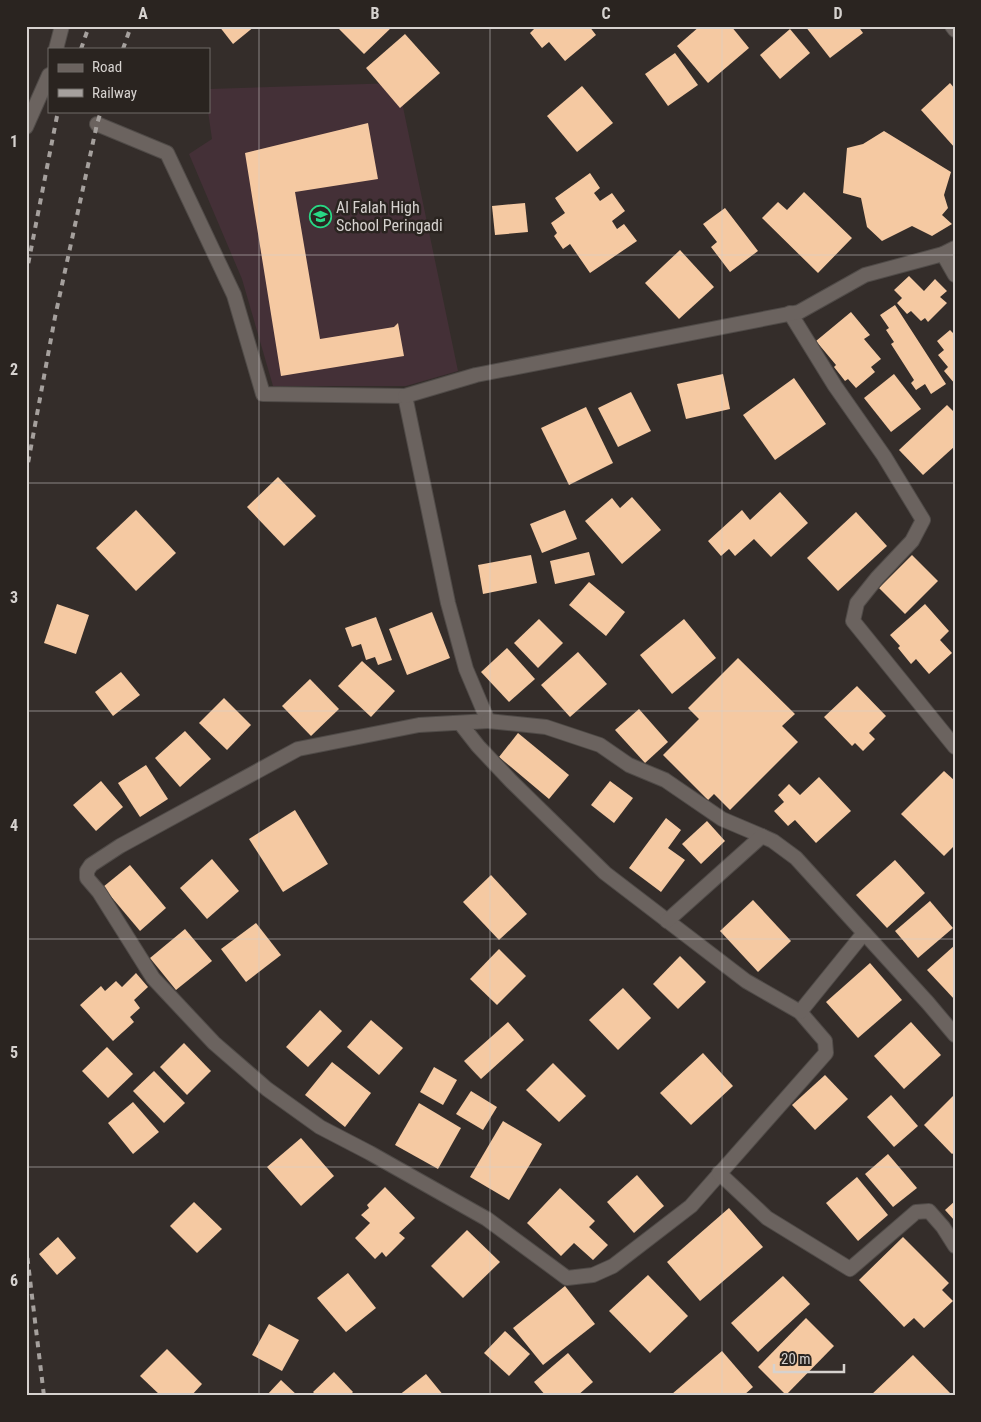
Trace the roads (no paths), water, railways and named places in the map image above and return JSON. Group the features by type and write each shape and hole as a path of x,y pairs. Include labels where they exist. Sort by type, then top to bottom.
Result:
{"street":[{"path":"56,48 62,26"},
{"path":"952,26 955,30"},
{"path":"26,127 48,77"},
{"path":"97,124 167,153 234,295 263,394 405,396 476,375 799,312 865,275 949,251 955,275"},
{"path":"790,313 835,386 893,470 923,520 912,541 857,603 854,621 955,747"},
{"path":"405,396 448,603 466,669 488,721"},
{"path":"460,723 478,746 511,781 605,873 746,981 800,1012 824,1041 826,1053 692,1206 613,1266 593,1275 567,1278 487,1219 320,1127 267,1089 214,1044 153,978 99,892 87,878 87,871 91,865 120,846 298,750 419,725 488,721 546,727 600,745 629,766 665,780 722,819 774,841 796,858 955,1035"},
{"path":"667,921 762,836"},
{"path":"800,1012 864,933"},
{"path":"720,1173 767,1218 850,1269 916,1212 929,1211 943,1227 955,1246"}],"railway":[{"path":"81,48 89,26"},
{"path":"123,48 131,26"},
{"path":"26,275 58,112"},
{"path":"26,474 55,317 101,112"},
{"path":"26,1246 44,1396"}],"place":[{"name":"Al Falah High School Peringadi","path":"320,216"}]}
